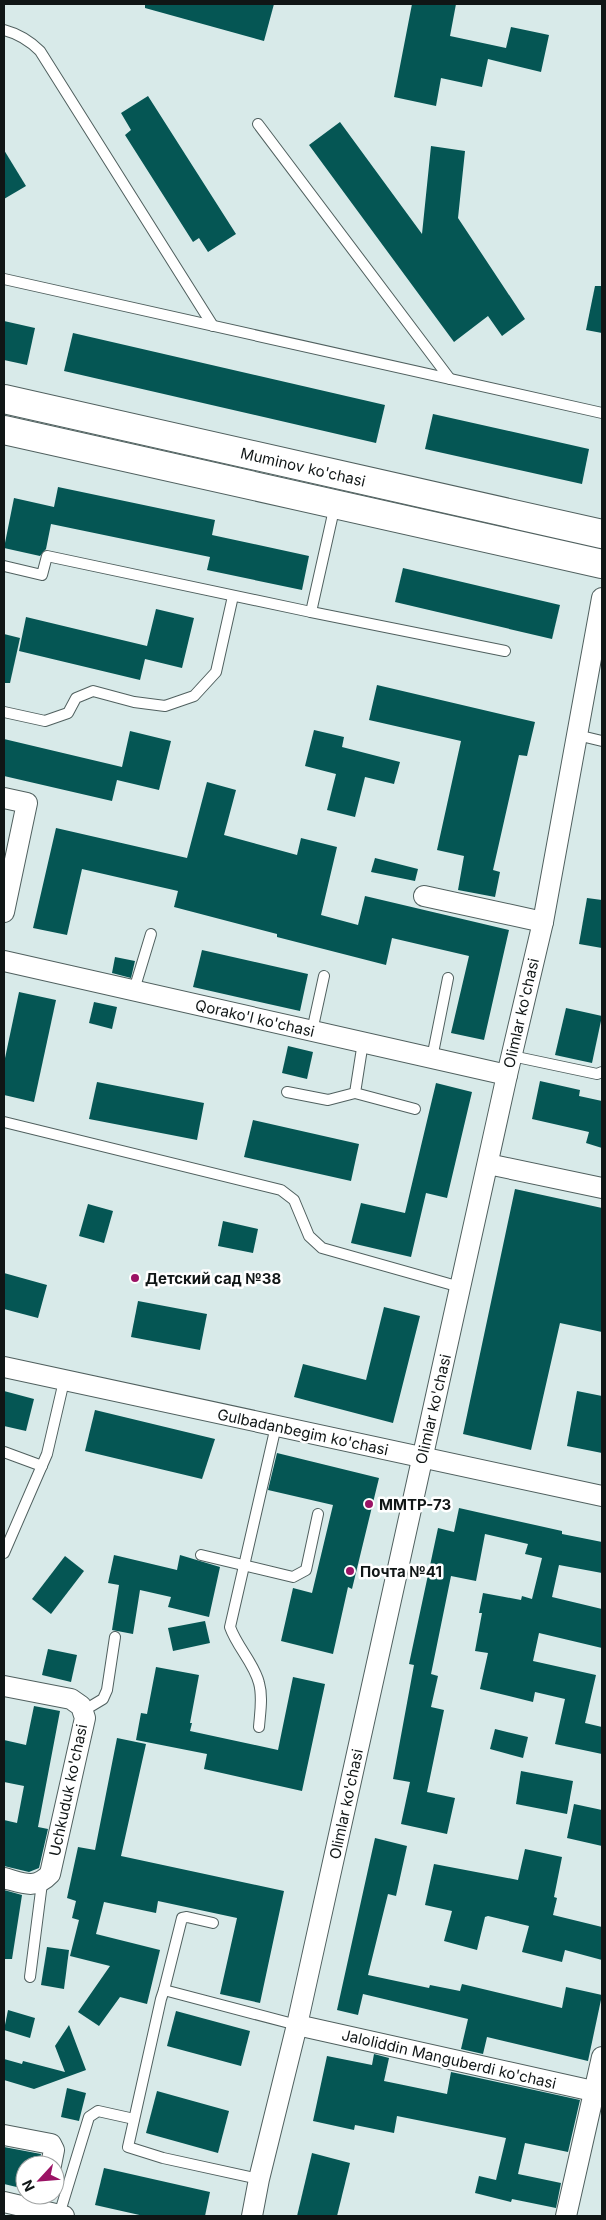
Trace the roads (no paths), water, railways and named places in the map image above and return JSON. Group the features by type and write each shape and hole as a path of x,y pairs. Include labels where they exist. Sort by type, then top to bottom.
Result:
{"main road":[{"name":"Muminov ko'chasi","path":"4,399 602,534"},
{"name":"Muminov ko'chasi","path":"4,430 602,564"}],"street":[{"name":"Olimlar ko'chasi","path":"252,2216 259,2179 297,2025 507,1075 543,922 602,598"},
{"path":"4,798 27,803 4,912"},
{"path":"424,896 543,922"},
{"name":"Qorako'l ko'chasi","path":"4,961 507,1075"},
{"path":"488,1164 602,1188"},
{"name":"Gulbadanbegim ko'chasi","path":"4,1367 602,1496"},
{"name":"Uchkuduk ko'chasi","path":"4,1686 71,1699 81,1706 85,1718 50,1874 42,1882"},
{"path":"4,1878 31,1885 42,1882"},
{"name":"Jaloliddin Manguberdi ko'chasi","path":"297,2025 598,2092"},
{"path":"566,2216 598,2092 602,2057"},
{"path":"4,2135 51,2144 54,2150 53,2155"},
{"path":"4,2202 41,2207 62,2216"}],"lane":[{"path":"4,30 17,34 29,41 40,51 213,326"},
{"path":"258,124 450,379"},
{"path":"4,279 602,413"},
{"path":"312,612 335,504"},
{"path":"4,566 42,575 47,556 505,651"},
{"path":"4,712 45,720 68,713 76,698 93,691 134,702 165,706 194,696 216,672 234,596"},
{"path":"577,735 602,741"},
{"path":"134,990 151,934"},
{"path":"312,1031 324,976"},
{"path":"432,1058 448,978"},
{"path":"355,1093 363,1042"},
{"path":"512,1056 596,1074 602,1072"},
{"path":"287,1092 328,1100 355,1093 415,1109"},
{"path":"4,1122 281,1190 294,1200 309,1236 322,1248 460,1286"},
{"path":"4,1554 47,1454 64,1381"},
{"path":"259,1727 261,1695 259,1682 235,1641 230,1627 276,1426"},
{"path":"4,1452 42,1466"},
{"path":"201,1555 293,1577 306,1570 318,1514"},
{"path":"83,1711 103,1699 107,1690 114,1637"},
{"path":"30,1976 42,1882"},
{"path":"213,1923 187,1917 182,1918 128,2147 163,2158 259,2179"},
{"path":"164,1990 297,2025"},
{"path":"62,2216 89,2117 98,2112 134,2119"}],"place":[{"name":"Детский сад №38","path":"135,1278"},
{"name":"MMTP-73","path":"369,1504"},
{"name":"Почта №41","path":"350,1571"}]}
